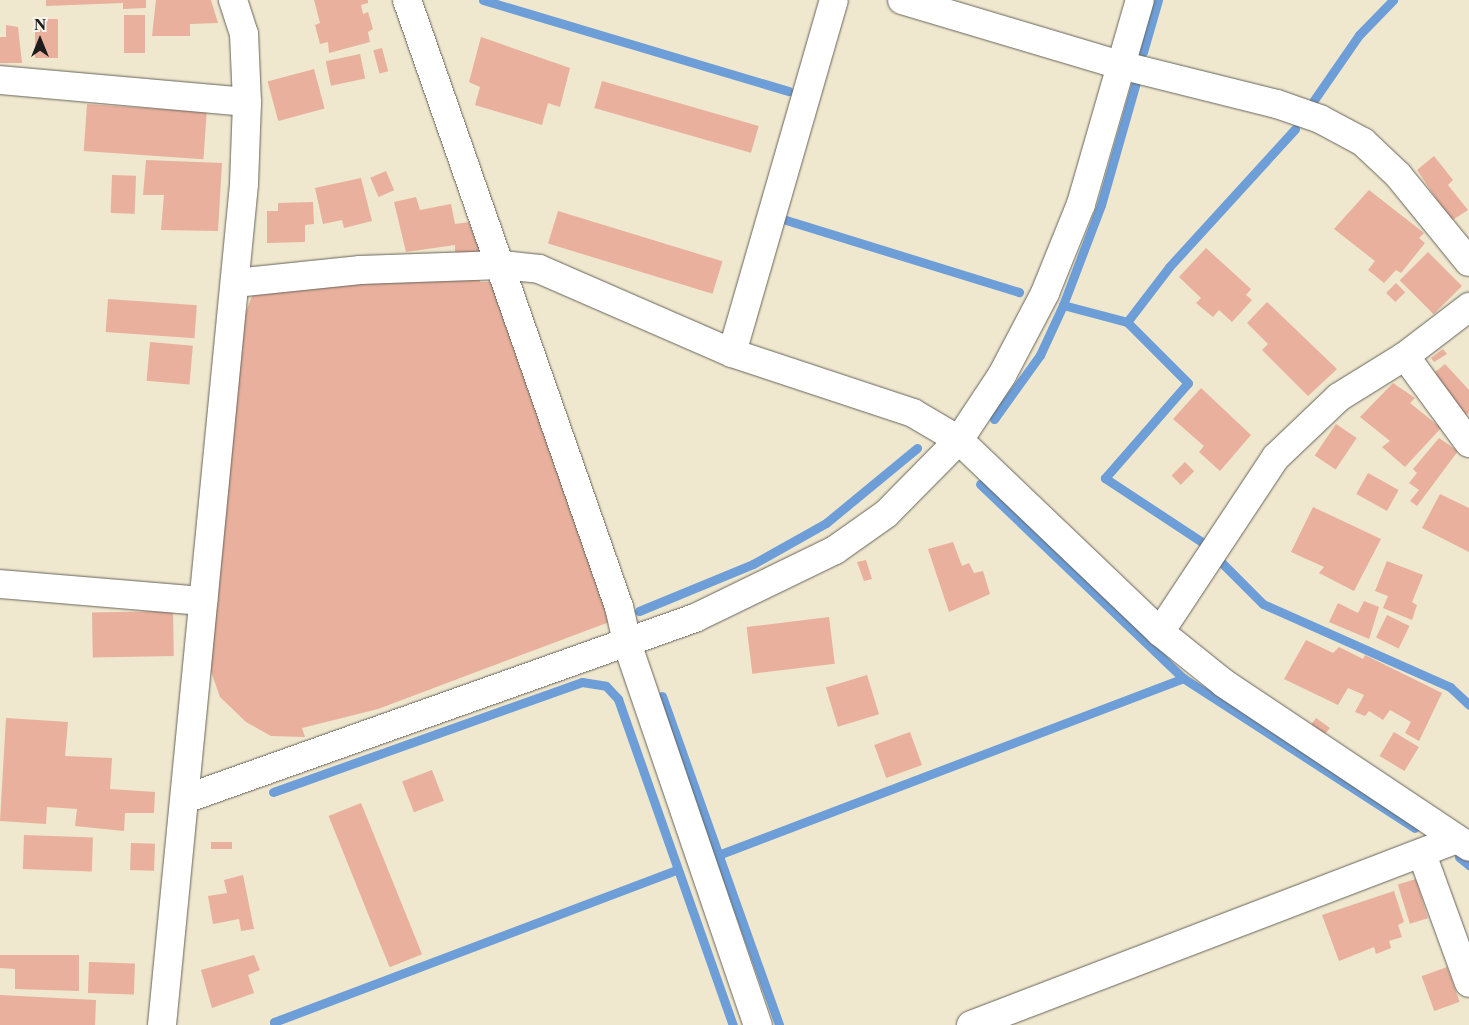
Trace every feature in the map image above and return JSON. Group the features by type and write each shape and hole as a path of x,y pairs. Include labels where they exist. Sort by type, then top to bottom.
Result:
{"street":[{"path":"162,1025 235,283 247,102 244,34 233,0"},
{"path":"407,0 502,265 619,607 627,644 758,1025"},
{"path":"732,353 834,0"},
{"path":"902,0 1120,65 1277,104 1320,118 1363,142 1398,174 1469,262"},
{"path":"185,798 627,644 695,618 836,550 886,514 959,440 1002,376 1045,293 1081,204 1140,0"},
{"path":"0,80 247,102"},
{"path":"235,283 360,270 502,265 539,269 732,353 913,413 959,440 1160,632 1225,684 1463,843"},
{"path":"1160,632 1276,457 1339,397 1405,356 1469,307"},
{"path":"1405,356 1469,443"},
{"path":"0,584 203,601"},
{"path":"971,1025 1422,854 1463,843"},
{"path":"1422,854 1469,983"}],"building":[{"path":"46,0 146,0 146,8 123,9 123,3 46,6"},
{"path":"156,0 211,0 218,23 190,24 190,36 152,36"},
{"path":"314,0 368,0 368,3 361,5 363,14 368,12 373,29 368,32 370,42 329,53 328,42 320,44 315,25 320,23"},
{"path":"124,15 145,15 145,53 124,53"},
{"path":"35,19 58,19 58,58 35,58"},
{"path":"6,25 18,27 22,63 0,63 0,37 6,37"},
{"path":"481,37 570,68 560,107 548,103 542,125 475,105 480,87 469,82"},
{"path":"382,48 388,71 380,74 373,50"},
{"path":"360,54 365,78 331,86 326,61"},
{"path":"314,69 325,109 278,121 268,81"},
{"path":"602,81 759,126 751,153 594,108"},
{"path":"87,104 207,112 203,159 84,151"},
{"path":"1434,156 1453,180 1448,185 1468,210 1451,221 1417,170"},
{"path":"146,160 222,163 218,231 161,230 164,195 143,195"},
{"path":"386,171 394,190 379,197 370,178"},
{"path":"112,175 136,176 135,214 111,213"},
{"path":"361,178 372,221 344,228 342,220 323,224 315,188"},
{"path":"1369,190 1424,233 1419,238 1425,243 1401,273 1396,270 1384,283 1368,270 1375,261 1334,229"},
{"path":"416,197 420,210 451,204 455,224 469,222 481,254 455,254 455,245 406,252 394,202"},
{"path":"313,202 314,224 305,225 305,242 267,243 267,211 278,211 278,203"},
{"path":"558,211 722,261 713,294 548,244"},
{"path":"1206,248 1251,289 1246,295 1252,300 1232,322 1219,310 1213,317 1196,303 1201,298 1179,277"},
{"path":"1428,252 1462,286 1434,314 1400,280"},
{"path":"479,273 480,282 494,282 612,621 378,709 302,728 305,737 271,736 246,722 220,697 209,666 241,325 252,296 269,288"},
{"path":"1396,283 1405,292 1395,302 1386,293"},
{"path":"108,299 197,305 194,338 106,332"},
{"path":"1267,302 1337,369 1308,396 1262,350 1268,344 1247,323"},
{"path":"150,342 193,346 189,385 147,381"},
{"path":"1443,349 1447,354 1434,362 1431,358"},
{"path":"1445,364 1469,390 1469,413 1466,415 1434,373"},
{"path":"1393,383 1415,398 1410,403 1441,428 1405,467 1382,447 1390,441 1360,417"},
{"path":"1201,388 1251,435 1220,471 1199,452 1204,446 1173,419"},
{"path":"1336,424 1357,438 1335,469 1315,456"},
{"path":"1439,438 1458,451 1417,506 1410,501 1419,490 1409,483 1417,473 1413,469"},
{"path":"1185,462 1194,471 1181,485 1172,475"},
{"path":"1368,473 1399,490 1387,511 1356,494"},
{"path":"1440,494 1469,508 1469,552 1422,528"},
{"path":"1313,507 1381,539 1354,591 1319,573 1324,567 1291,552"},
{"path":"953,542 962,566 969,563 974,573 983,571 990,594 949,612 928,549"},
{"path":"866,560 872,579 864,581 857,562"},
{"path":"1387,561 1423,575 1412,602 1417,605 1412,620 1383,608 1388,596 1375,591"},
{"path":"1364,601 1379,607 1369,639 1329,622 1338,603 1358,613"},
{"path":"173,611 174,656 93,657 92,612"},
{"path":"1387,615 1409,626 1399,648 1376,637"},
{"path":"829,617 835,664 752,674 747,627"},
{"path":"1306,640 1333,653 1339,647 1363,659 1365,655 1442,693 1419,741 1405,733 1411,722 1390,710 1383,720 1369,711 1365,716 1355,712 1364,695 1348,688 1338,705 1284,679"},
{"path":"867,675 879,714 838,727 826,688"},
{"path":"6,718 68,722 65,756 112,758 110,789 155,792 154,813 125,813 124,831 75,826 77,809 47,807 46,824 0,821"},
{"path":"1316,718 1330,728 1324,735 1310,726"},
{"path":"910,732 922,765 886,778 874,745"},
{"path":"1394,732 1419,747 1404,771 1380,756"},
{"path":"432,770 444,801 414,812 402,781"},
{"path":"361,803 422,954 390,967 329,816"},
{"path":"24,835 93,837 92,871 23,869"},
{"path":"211,842 232,842 232,849 211,849"},
{"path":"131,843 155,844 154,871 130,870"},
{"path":"243,875 254,929 241,931 239,919 213,924 208,896 227,893 224,880"},
{"path":"1416,879 1428,918 1410,924 1398,885"},
{"path":"1394,891 1404,922 1398,925 1402,937 1389,941 1391,948 1376,954 1374,947 1339,961 1322,915"},
{"path":"0,955 79,955 79,991 15,989 15,969 0,968"},
{"path":"254,955 260,970 248,975 254,993 212,1008 201,970"},
{"path":"89,962 135,964 134,995 88,993"},
{"path":"1447,967 1460,1002 1434,1011 1422,976"},
{"path":"0,995 96,1000 95,1025 0,1025"}],"waterway":[{"path":"483,0 789,91"},
{"path":"1143,52 1158,0"},
{"path":"1314,100 1359,35 1393,0"},
{"path":"1063,305 1101,205 1136,82"},
{"path":"1205,544 1105,478 1188,383 1127,322 1169,267 1295,129"},
{"path":"786,220 1019,292"},
{"path":"994,419 1040,355 1063,305 1127,322"},
{"path":"639,611 753,564 826,523 917,448"},
{"path":"980,484 1183,678 1415,828"},
{"path":"1219,560 1263,604 1450,687 1469,705"},
{"path":"718,855 1183,678"},
{"path":"273,792 582,682 606,686 618,699 733,1025"},
{"path":"662,696 779,1025"},
{"path":"1459,857 1469,865"},
{"path":"275,1025 274,1022 677,870"}]}
